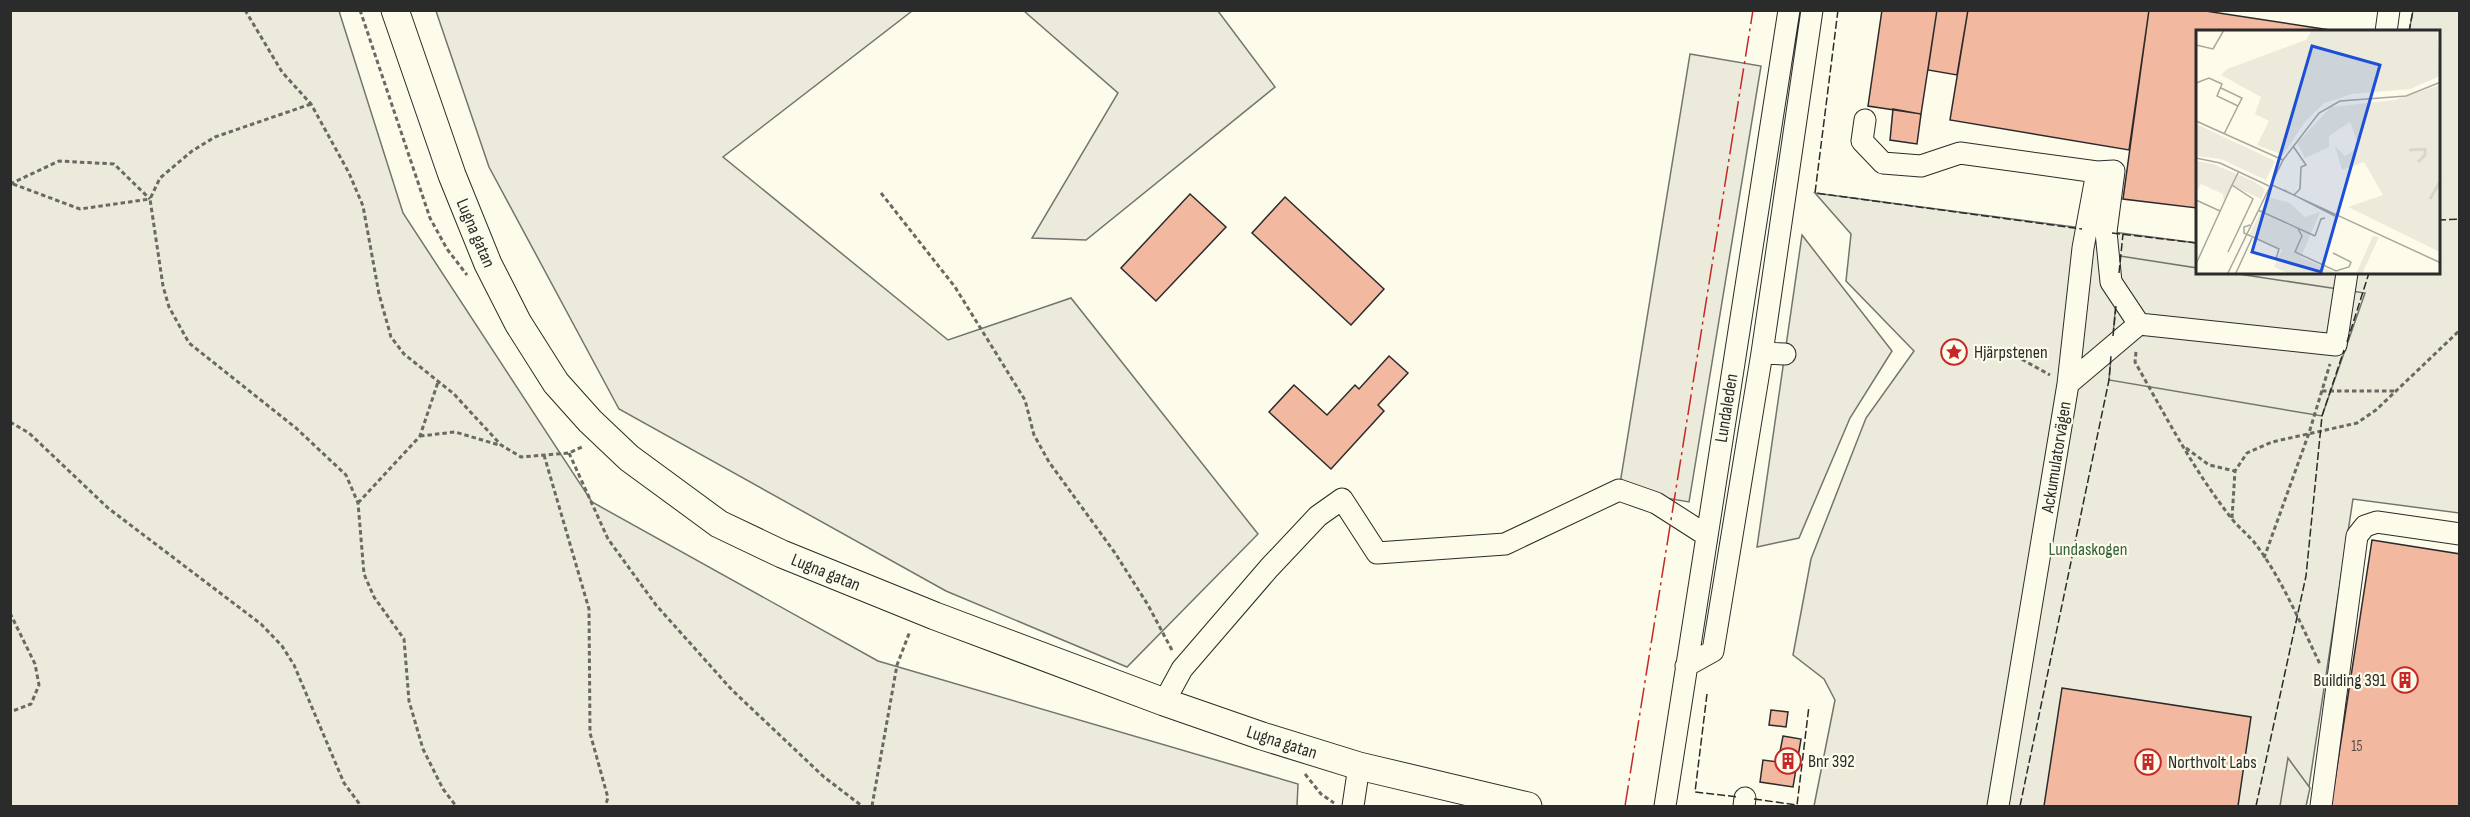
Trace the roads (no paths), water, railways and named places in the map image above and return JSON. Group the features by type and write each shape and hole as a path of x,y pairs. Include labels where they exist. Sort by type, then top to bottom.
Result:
{"main road":[{"name":"Lugna gatan","path":"395,10 452,175 488,264 518,323 556,383 590,421 629,458 719,524 782,554 917,609 1164,702 1359,766 1528,807"}],"street":[{"name":"Lundaleden","path":"1665,807 1788,10"},
{"path":"1686,666 1713,651 1762,353 1812,10"},
{"path":"2386,30 2389,10"},
{"path":"1865,120 1862,141 1882,163 1921,166 1960,153 2097,172 2114,171 2106,232 2111,282 2139,324"},
{"name":"Ackumulatorvägen","path":"1998,807 2068,384 2083,248 2097,172"},
{"path":"2068,384 2139,324 2336,345 2348,274"},
{"path":"1762,353 1785,354"},
{"path":"1164,702 1182,669 1289,546 1318,516 1342,499 1377,553 1505,544 1619,490 1656,503 1706,535"},
{"path":"2321,807 2357,536 2365,526 2376,522 2460,534"},
{"path":"1345,806 1359,766"}],"place":[{"name":"Hjärpstenen","path":"1954,352"},
{"name":"Building 391","path":"2405,680"},
{"name":"Bnr 392","path":"1788,761"},
{"name":"Northvolt Labs","path":"2148,762"}],"park label":[{"name":"Lundaskogen","path":"2088,549"}]}
